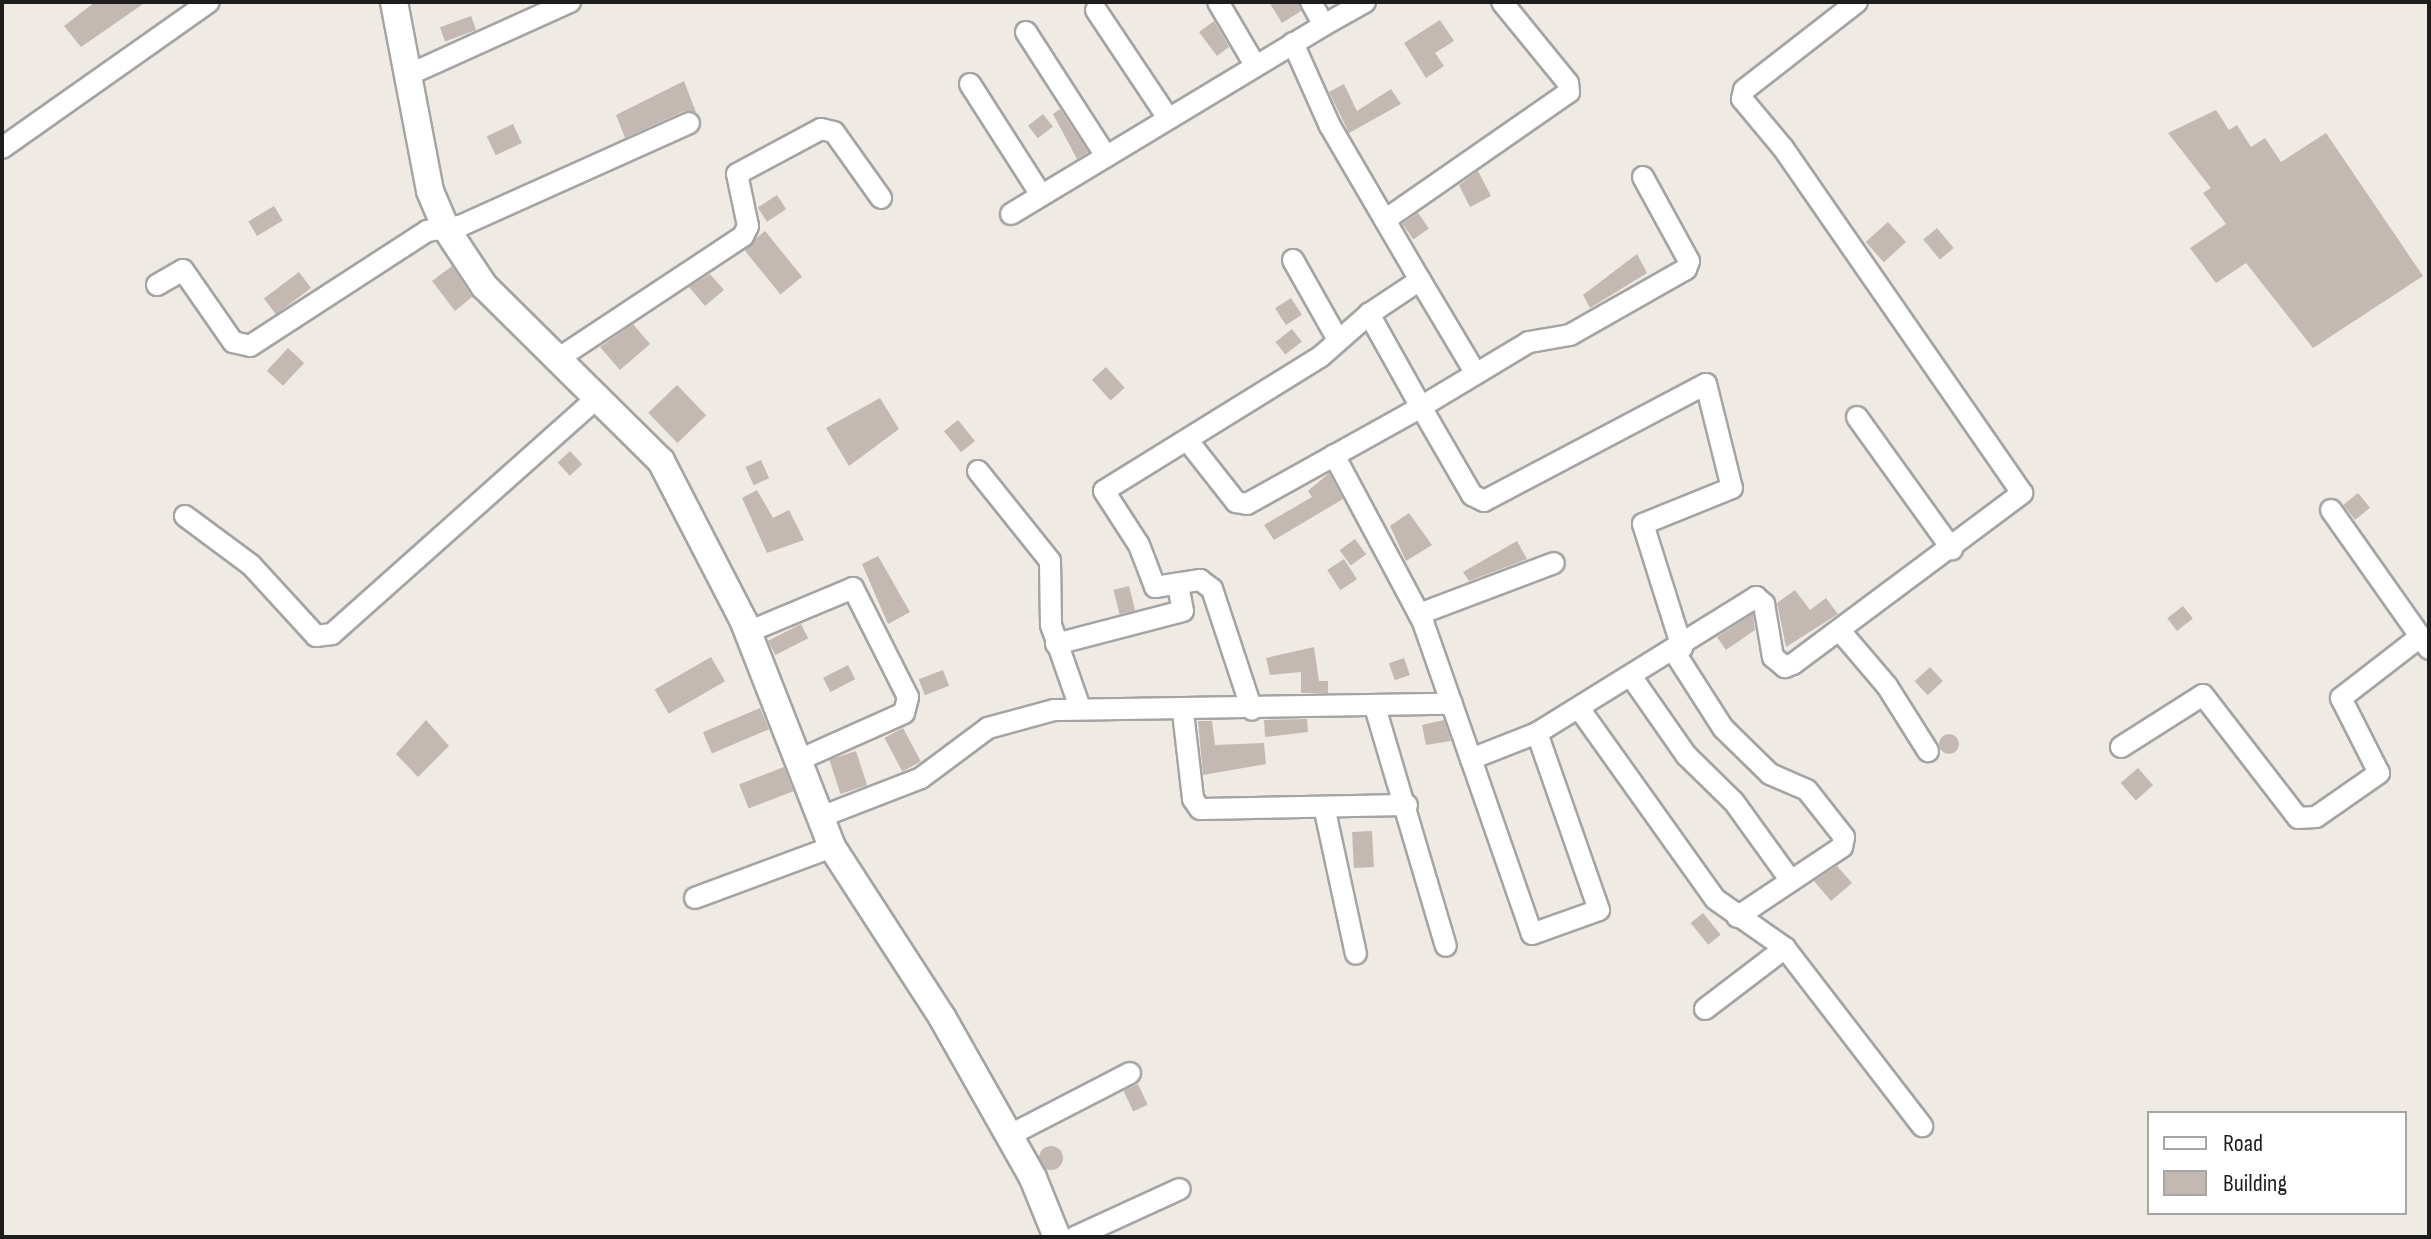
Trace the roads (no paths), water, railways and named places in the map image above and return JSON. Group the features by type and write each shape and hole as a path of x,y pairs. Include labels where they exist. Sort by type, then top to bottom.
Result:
{"street":[{"path":"2,148 209,2"},
{"path":"394,2 430,191 445,227 484,286 599,396 661,461 748,632 799,760 818,818 832,847 1010,1135 1057,1237"},
{"path":"408,75 570,2"},
{"path":"1218,2 1255,65"},
{"path":"1311,2 1324,25"},
{"path":"1011,214 1255,65 1365,2"},
{"path":"1385,220 1569,92 1568,83 1502,2"},
{"path":"1471,759 1537,733 1581,711 1756,597 1764,604 1773,657 1785,667 1841,632 2021,497 2020,484 1741,95 1857,2"},
{"path":"1096,10 1168,118"},
{"path":"1026,32 1106,156"},
{"path":"1293,43 1330,126 1476,374"},
{"path":"970,84 1041,195"},
{"path":"157,285 183,270 233,342 243,348 427,231 460,226 689,123"},
{"path":"559,358 743,236 748,226 737,174 821,129 834,132 881,198"},
{"path":"1188,441 1240,504 1421,407 1529,342 1582,329 1686,269 1689,261 1643,177"},
{"path":"1293,260 1338,340"},
{"path":"1252,710 1212,589 1200,580 1178,586 1155,587 1139,545 1103,495 1338,340 1369,314 1420,280"},
{"path":"1369,314 1472,495 1484,501 1706,384 1732,488 1643,524 1678,650 1723,728 1770,774 1807,790 1844,837 1842,847 1737,917"},
{"path":"185,516 251,565 322,638 368,606 599,396"},
{"path":"1857,417 1952,549"},
{"path":"1334,455 1419,614 1529,931 1596,916 1599,910 1537,733"},
{"path":"978,471 1050,561 1048,601 1056,644 1080,708"},
{"path":"2121,747 2203,695 2298,818 2316,817 2379,773 2341,698 2425,643 2331,510"},
{"path":"1419,614 1554,563"},
{"path":"1056,644 1183,611 1178,586"},
{"path":"748,632 853,588 908,697 904,713 799,760"},
{"path":"1841,632 1887,686 1928,751"},
{"path":"1633,679 1686,755 1734,802 1791,881"},
{"path":"818,818 921,778 988,728 1080,708 1183,712 1452,704"},
{"path":"1375,707 1407,805 1446,946"},
{"path":"1581,711 1715,899 1785,948 1922,1126"},
{"path":"1183,712 1193,799 1200,809 1325,811 1407,805"},
{"path":"1325,811 1356,954"},
{"path":"695,898 832,847"},
{"path":"1705,1009 1785,948"},
{"path":"1010,1135 1130,1073"},
{"path":"1075,1237 1180,1189"}]}
